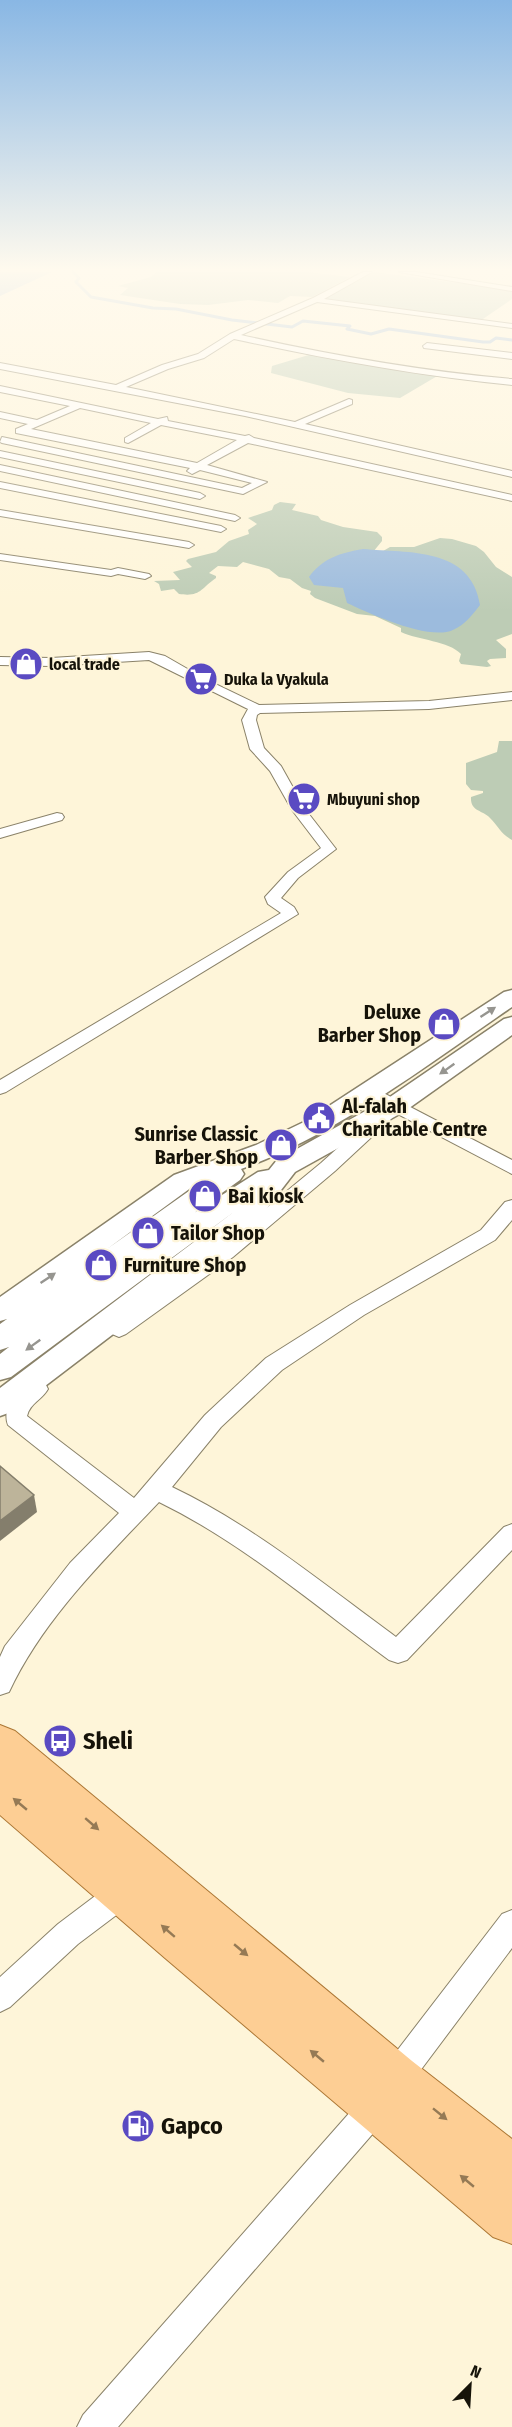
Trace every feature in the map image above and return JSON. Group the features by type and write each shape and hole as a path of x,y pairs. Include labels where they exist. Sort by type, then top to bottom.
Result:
{"main road":[{"path":"0,1369 219,1209 315,1127 512,997"},
{"path":"0,1339 276,1159 396,1105 512,1024"},
{"path":"0,1311 183,1181 276,1159"},
{"path":"0,1404 241,1222 276,1159"},
{"path":"0,1745 135,1881 386,2092 512,2218"},
{"path":"0,1787 135,1881"},
{"path":"386,2092 512,2171"}],"street":[{"path":"102,385 280,421 512,474"},
{"path":"1,440 123,385"},
{"path":"0,389 512,498"},
{"path":"295,425 349,402"},
{"path":"147,444 123,439 195,404"},
{"path":"160,410 175,414"},
{"path":"0,415 58,426"},
{"path":"180,477 280,421"},
{"path":"1,440 243,492 262,482 197,466 21,430"},
{"path":"318,456 351,438"},
{"path":"227,449 249,454"},
{"path":"0,454 210,498"},
{"path":"193,454 211,458"},
{"path":"0,468 235,518"},
{"path":"0,485 221,529"},
{"path":"0,513 189,545"},
{"path":"0,557 145,576"},
{"path":"0,661 51,662 149,656 161,659 201,682 257,709 429,705 512,696"},
{"path":"0,1088 290,914 288,910 273,901 273,897 293,875 329,849 299,810 276,769 257,749 255,732 249,720 250,713 257,709"},
{"path":"0,834 57,818"},
{"path":"370,1092 512,1168"},
{"path":"135,1512 16,1419 16,1410 23,1398 226,1252 328,1167 396,1105"},
{"path":"0,1684 14,1654 79,1570 156,1490 213,1421 274,1364 357,1310 488,1235 512,1207"},
{"path":"156,1490 184,1502 271,1555 398,1652 512,1534"},
{"path":"0,1997 68,1934 135,1881"},
{"path":"95,2427 386,2092 512,1924"}],"green space":[{"path":"318,385 422,385 400,398 348,393"},
{"path":"280,502 296,504 292,510 318,516 321,520 343,527 377,532 382,537 382,541 373,552 378,554 390,547 414,547 440,538 476,546 496,567 512,577 512,634 496,640 506,649 506,658 490,659 487,661 491,666 487,667 461,664 459,661 461,654 449,646 408,635 401,632 401,628 375,616 357,614 315,598 310,594 311,591 302,588 290,579 279,577 269,569 243,562 237,567 218,566 209,573 216,578 200,591 192,594 179,594 174,589 161,591 159,584 154,581 180,580 173,572 192,567 186,561 188,559 216,552 229,541 249,534 248,530 257,524 248,518 272,510 274,505"},
{"path":"499,741 512,741 512,840 471,802 471,797 483,791 471,790 466,784 466,763 497,752"}],"water":[{"path":"363,549 418,553 451,563 464,572 474,586 480,605 457,628 443,632 430,632 400,625 357,608 347,603 343,588 314,585 309,577 320,565 333,557"}],"building":[{"path":"0,1466 34,1495 0,1521"}],"place":[{"name":"local trade","path":"26,664"},
{"name":"Duka la Vyakula","path":"201,679"},
{"name":"Mbuyuni shop","path":"304,799"},
{"name":"Deluxe Barber Shop","path":"444,1024"},
{"name":"Al-falah Charitable Centre","path":"319,1118"},
{"name":"Sunrise Classic Barber Shop","path":"281,1145"},
{"name":"Bai kiosk","path":"205,1196"},
{"name":"Tailor Shop","path":"148,1233"},
{"name":"Furniture Shop","path":"101,1265"},
{"name":"Sheli","path":"60,1741"},
{"name":"Gapco","path":"138,2126"}]}
